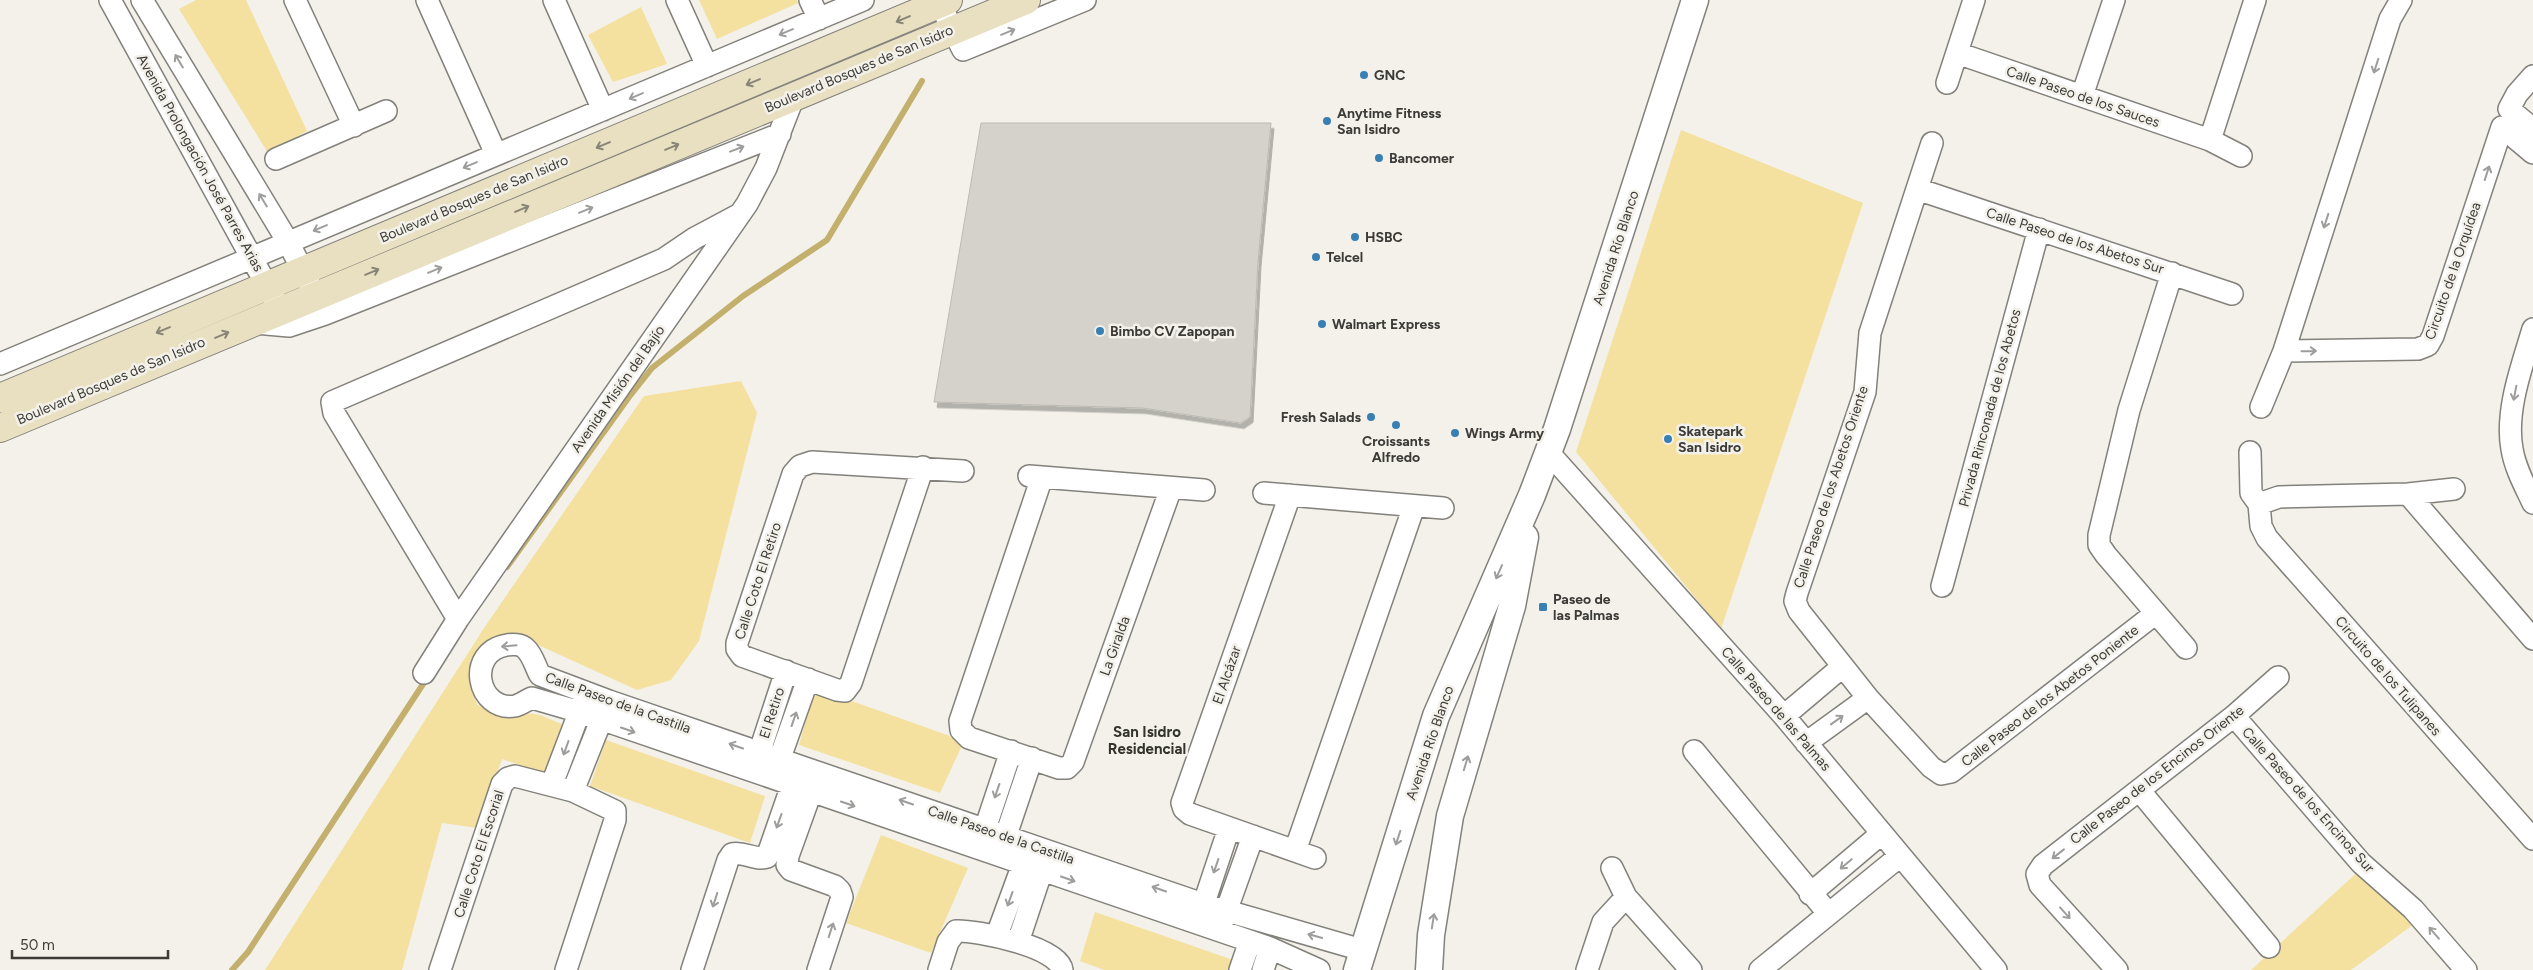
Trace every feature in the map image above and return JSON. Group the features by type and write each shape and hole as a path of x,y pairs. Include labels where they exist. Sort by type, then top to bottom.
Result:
{"main road":[{"name":"Boulevard Bosques de San Isidro","path":"0,428 250,323 285,318 320,305 794,96 958,40 1026,0"},
{"name":"Boulevard Bosques de San Isidro","path":"0,398 942,1"}],"street":[{"name":"Avenida Prolongación José Parres Arias","path":"110,0 285,318"},
{"path":"296,0 354,126"},
{"path":"426,0 496,154"},
{"path":"554,0 603,110"},
{"path":"677,0 706,66"},
{"path":"0,364 706,66 814,9 863,0"},
{"name":"Boulevard Bosques de San Isidro","path":"958,40 1085,0"},
{"name":"Avenida Río Blanco","path":"1359,960 1436,716 1549,453 1695,0"},
{"path":"1947,84 1974,0"},
{"path":"2082,96 2114,0"},
{"path":"2210,140 2255,0"},
{"path":"2260,407 2284,352 2390,19 2400,0"},
{"path":"942,1 958,40"},
{"path":"149,2 288,242 320,305"},
{"name":"Calle Paseo de los Sauces","path":"1957,53 2210,140 2241,156"},
{"path":"2530,85 2509,108 2533,129"},
{"name":"Avenida Misión del Bajío","path":"424,673 458,619 740,214 766,168 794,96"},
{"path":"276,159 386,111"},
{"name":"Circuito de la Orquídea","path":"2284,352 2418,349 2428,345 2433,336 2502,127 2533,153"},
{"name":"Boulevard Bosques de San Isidro","path":"320,305 780,134"},
{"name":"Calle Paseo de los Abetos Oriente","path":"1842,667 1799,611 1796,601 1865,392 1870,333 1932,144"},
{"name":"Calle Paseo de los Abetos Sur","path":"1917,189 2232,294"},
{"path":"458,619 334,413 332,402 453,348 664,259 695,238 740,214"},
{"name":"Privada Rinconada de los Abetos","path":"1942,586 2039,230"},
{"path":"2172,273 2129,410 2099,535 2099,544 2106,555 2186,648"},
{"path":"2533,329 2529,356 2513,395 2512,448 2519,473 2533,503"},
{"name":"Circuito de los Tulipanes","path":"2250,452 2251,493 2259,504 2261,526 2268,538 2533,839"},
{"name":"Calle Paseo de las Palmas","path":"1549,453 1784,716 1991,968"},
{"name":"Calle Coto El Retiro","path":"923,467 851,683 845,691 837,690 742,656 737,649 737,643 793,474 800,466 812,462 923,467 964,471"},
{"name":"La Giralda","path":"1171,488 1073,762 1067,768 1059,768 969,738 961,730 960,722 1035,477 1204,490"},
{"path":"2259,504 2279,497 2408,494 2454,488"},
{"path":"1264,493 1442,508"},
{"path":"2408,494 2533,639"},
{"name":"El Alcázar","path":"1290,495 1182,803 1184,809 1190,814 1305,855 1414,506"},
{"name":"Avenida Río Blanco","path":"1429,970 1431,935 1450,816 1512,606 1532,495"},
{"name":"Calle Paseo de los Abetos Poniente","path":"1868,698 1931,767 1941,774 1951,772 2156,613"},
{"name":"Calle Paseo de la Castilla","path":"981,840 766,766 609,701 584,703 532,698 515,706 499,704 485,694 479,678 482,662 492,650 503,645 523,646 532,656 540,675 584,703 599,720 766,766 802,789 1002,846 1200,913 1219,930 1270,948 1320,970"},
{"path":"1784,716 1842,667 1868,698 1806,743"},
{"name":"El Retiro","path":"766,766 786,671"},
{"name":"Calle Paseo de los Encinos Oriente","path":"2117,970 2040,884 2037,874 2044,865 2234,716 2278,677"},
{"name":"El Retiro","path":"766,766 808,679"},
{"path":"573,791 599,720 609,701"},
{"path":"552,784 584,703"},
{"name":"Calle Paseo de los Encinos Sur","path":"2234,716 2361,863 2413,909 2466,970"},
{"path":"981,840 1011,751"},
{"path":"1694,751 1810,894 1828,913"},
{"path":"1002,846 1032,758"},
{"name":"Calle Coto El Escorial","path":"440,970 502,784 508,778 515,776 552,784 573,791 615,811 616,820 566,970"},
{"path":"692,970 732,854 739,852 761,859 766,857 802,789"},
{"path":"802,789 787,865 791,870 835,886 840,891 842,897 818,970"},
{"path":"2139,790 2269,947"},
{"path":"1408,805 1450,816"},
{"path":"1200,913 1229,828"},
{"path":"1810,894 1881,834"},
{"path":"1219,930 1228,911 1253,836"},
{"name":"Calle Paseo de la Castilla","path":"1002,846 1032,867 1200,913 1228,911 1359,960"},
{"path":"1760,970 1900,856"},
{"path":"997,935 1032,867"},
{"path":"1018,942 1032,867"},
{"path":"1612,868 1626,897 1691,970"},
{"path":"1587,970 1603,922 1626,897"},
{"path":"939,970 948,942 956,931 968,930 997,935 1018,942 1054,958 1062,966 1062,970"},
{"path":"1240,970 1250,941"},
{"path":"1264,970 1270,948"}],"shaded area":[{"path":"196,0 246,0 307,131 268,153 179,9"},
{"path":"699,0 797,0 798,3 717,39"},
{"path":"641,7 667,64 613,82 588,35"},
{"path":"1681,130 1863,203 1721,629 1576,452"},
{"path":"741,381 757,413 699,641 671,680 637,690 514,634 470,661 477,705 540,715 564,725 547,774 502,759 478,828 442,823 402,970 265,970 486,625 644,396"},
{"path":"815,688 964,741 940,793 799,745"},
{"path":"606,740 765,796 750,843 590,786"},
{"path":"881,835 968,868 931,953 846,923"},
{"path":"2363,867 2420,914 2410,927 2351,970 2251,970"},
{"path":"1095,912 1233,960 1229,970 1104,970 1080,961"}],"building":[{"name":"Bimbo CV Zapopan","path":"981,123 1271,123 1258,261 1250,417 1241,423 1143,408 934,402"}],"waterway":[{"path":"507,567 629,397 652,368 743,296 827,240 922,81"},
{"path":"232,970 248,952 427,678"}],"place":[{"name":"GNC","path":"1364,75"},
{"name":"Anytime Fitness San Isidro","path":"1327,121"},
{"name":"Bancomer","path":"1379,158"},
{"name":"HSBC","path":"1355,237"},
{"name":"Telcel","path":"1316,257"},
{"name":"Walmart Express","path":"1322,324"},
{"name":"Bimbo CV Zapopan","path":"1100,331"},
{"name":"Fresh Salads","path":"1371,417"},
{"name":"Croissants Alfredo","path":"1396,425"},
{"name":"Wings Army","path":"1455,433"},
{"name":"Skatepark San Isidro","path":"1668,439"},
{"name":"Paseo de las Palmas","path":"1543,607"}],"district":[{"name":"San Isidro Residencial","path":"1147,740"}]}
